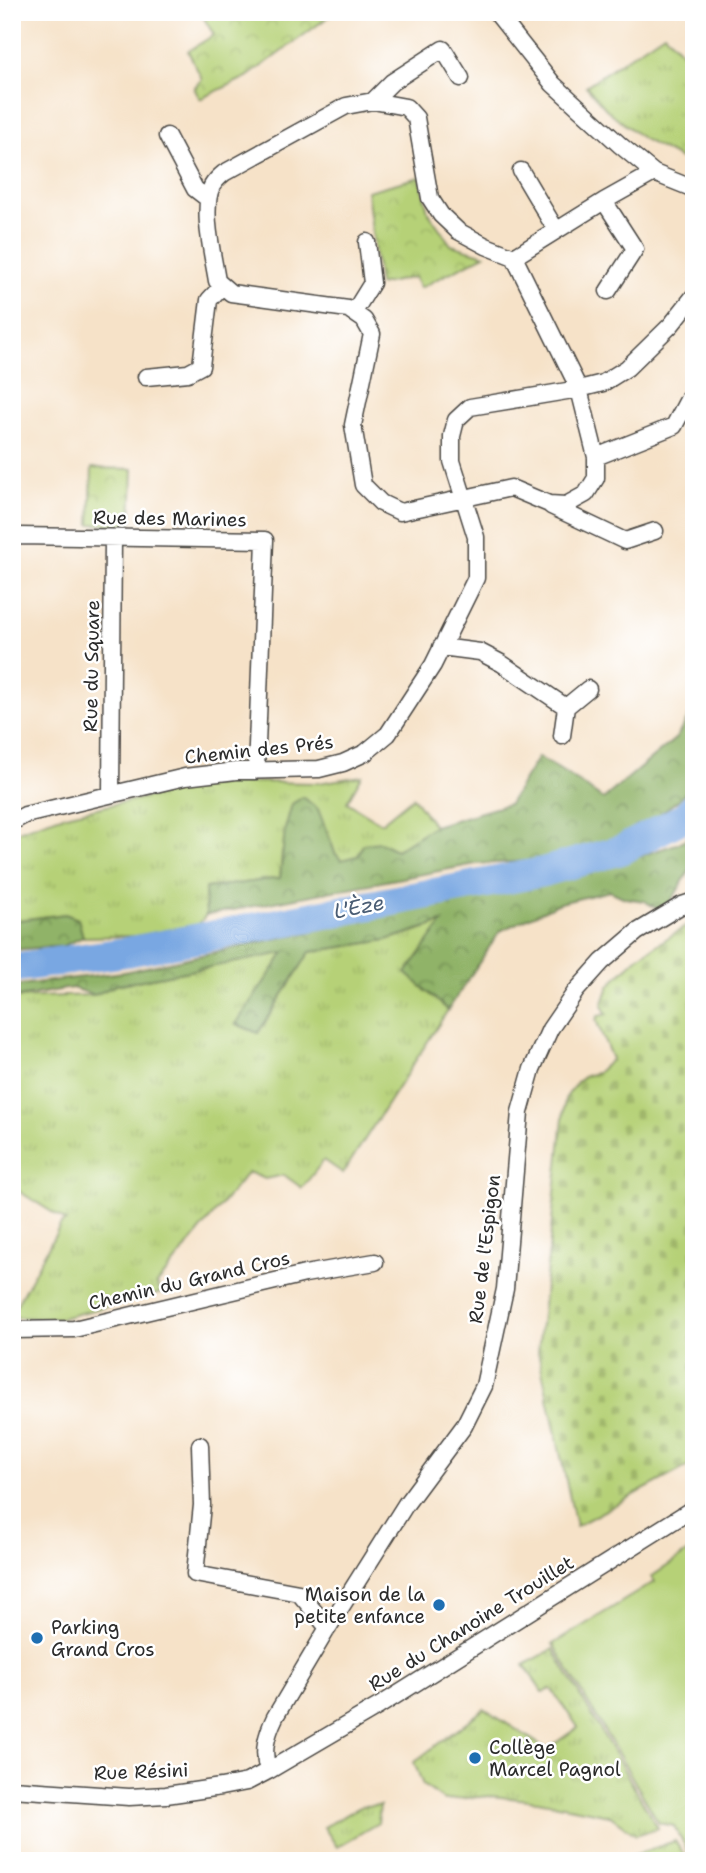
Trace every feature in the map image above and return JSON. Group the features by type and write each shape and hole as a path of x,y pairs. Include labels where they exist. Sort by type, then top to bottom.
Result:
{"street":[{"path":"496,12 553,84 620,145 654,173 694,190"},
{"path":"373,101 392,82 443,49 461,78"},
{"path":"549,505 565,505 586,494 596,478 596,457 579,389 514,257 462,233 441,215 430,198 416,118 406,107 373,101 346,106 224,173 214,183 208,199 210,229 217,281 222,286 231,293 348,309 364,320 372,334 353,425 363,485 381,503 400,512 511,488 625,541 655,531"},
{"path":"167,136 195,189 208,199"},
{"path":"521,171 556,230"},
{"path":"514,257 654,173"},
{"path":"604,201 635,249 608,291"},
{"path":"354,312 372,283 368,242"},
{"path":"146,377 188,373 201,366 209,300 222,286"},
{"name":"Chemin des Prés","path":"12,822 25,815 185,777 236,771 318,768 343,763 365,753 388,734 433,665 476,578 476,537 452,461 452,436 456,420 470,407 603,383 627,368 671,326 694,296"},
{"path":"596,457 674,426 691,394"},
{"name":"Rue des Marines","path":"12,538 265,540 256,771"},
{"name":"Rue du Square","path":"111,794 113,538"},
{"path":"441,647 480,652 566,707"},
{"path":"562,736 566,707 588,689"},
{"name":"Rue de l'Espigon","path":"268,1771 264,1754 268,1732 327,1630 407,1504 464,1426 484,1387 505,1289 520,1112 532,1069 550,1029 576,991 602,962 637,932 694,901"},
{"name":"Chemin du Grand Cros","path":"12,1330 74,1329 305,1274 375,1262"},
{"path":"200,1445 202,1505 195,1574 299,1593 327,1630"},
{"name":"Rue du Chanoine Trouillet","path":"268,1771 450,1662 694,1508"},
{"name":"Rue Résini","path":"12,1789 129,1797 166,1795 247,1782 268,1771"}],"green space":[{"path":"208,12 335,12 247,77 200,99 194,88 202,79 188,51 214,35 202,15"},
{"path":"664,33 694,65 694,166 643,139 606,109 586,86"},
{"path":"420,177 428,212 451,245 485,255 420,288 414,277 379,285 367,191"},
{"path":"92,468 133,469 131,526 90,524"},
{"path":"694,708 694,784 650,822 610,844 532,861 476,864 206,915 205,888 280,878 285,829 292,804 303,797 318,809 335,853 341,860 358,856 363,844 380,842 396,850 434,826 509,804 538,757 603,799 676,738"},
{"path":"362,776 347,802 381,823 413,797 434,826 396,850 380,842 358,856 341,860 335,853 329,836 282,852 280,878 205,888 206,915 199,924 135,936 83,937 78,919 65,914 12,921 12,834 26,828 61,816 202,785 318,783"},
{"path":"694,833 694,866 666,906 660,910 644,901 625,898 610,891 560,903 500,931 448,1010 406,973 443,922 387,940 310,952 258,1033 236,1024 284,953 116,985 95,995 72,988 12,998 12,986 124,972 587,874 679,843"},
{"path":"65,914 78,919 83,937 63,946 12,950 12,921"},
{"path":"445,922 407,973 448,1010 343,1173 324,1160 302,1188 284,1175 265,1179 248,1172 157,1284 161,1293 57,1319 12,1317 61,1224 66,1221 12,1187 12,998 94,995 116,985 285,952 236,1024 258,1033 310,952 387,940"},
{"path":"688,925 694,930 694,1463 576,1526 538,1352 565,1099 577,1082 585,1076 597,1073 612,1059 596,1020 598,1016 607,1014 602,1006 609,986 638,957"},
{"path":"694,1548 692,1859 674,1826 659,1823 553,1644 654,1582 651,1577"},
{"path":"553,1649 658,1828 636,1835 609,1815 538,1801 491,1796 444,1800 423,1785 414,1762 484,1709 547,1749 578,1727 551,1689 543,1692 524,1665"},
{"path":"380,1805 378,1823 337,1847 324,1827 362,1806"},
{"path":"675,1841 688,1861 630,1861 629,1857"}],"waterway":[{"name":"L'Èze","path":"12,968 127,952 543,872 621,850 683,818 694,807"}],"place":[{"name":"Maison de la petite enfance","path":"439,1605"},
{"name":"Parking Grand Cros","path":"37,1638"},
{"name":"Collège Marcel Pagnol","path":"475,1758"}]}
